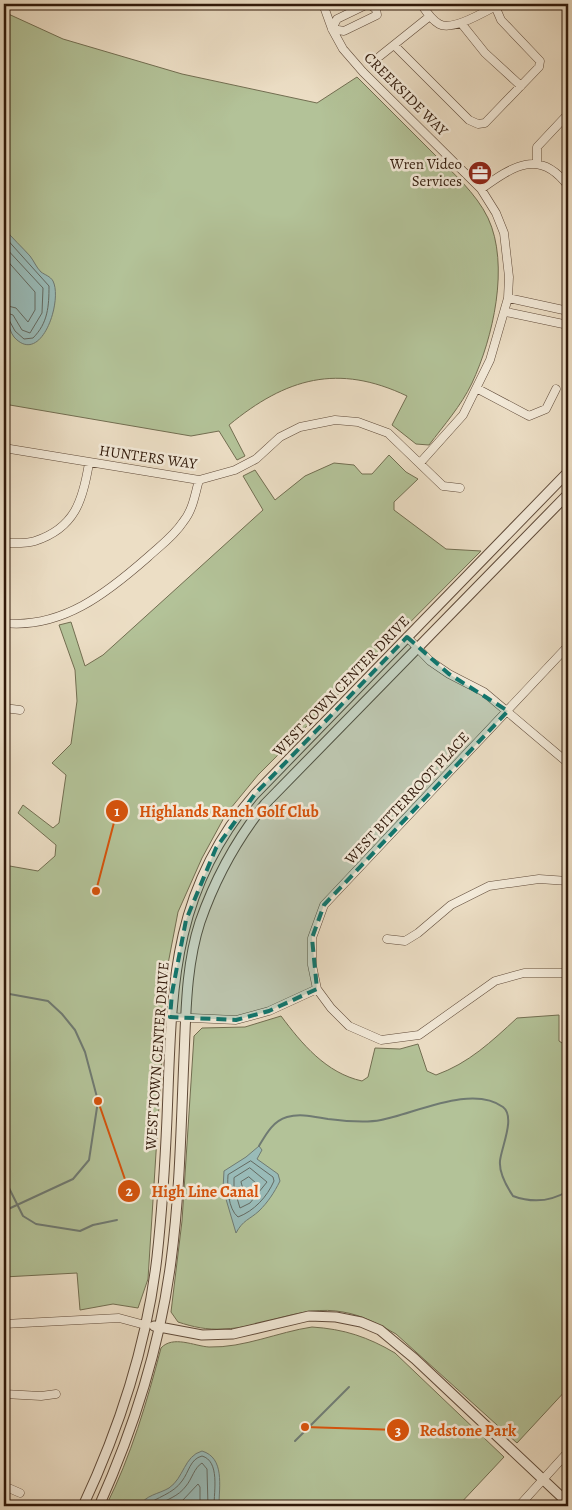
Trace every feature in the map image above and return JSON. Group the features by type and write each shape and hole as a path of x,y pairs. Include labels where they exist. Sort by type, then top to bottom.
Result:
{"street":[{"name":"CREEKSIDE WAY","path":"323,4 332,29 343,49 363,72 481,189 496,213 504,233 509,277 508,298 506,312 490,360 478,389 463,415 420,463"},
{"path":"371,5 377,14 372,19 344,31 332,29 338,20 371,5 384,4"},
{"path":"394,45 447,100 469,120 478,124 485,123 539,68 540,61 501,20 498,5 461,23 448,26 439,24 420,4"},
{"path":"380,56 430,16"},
{"path":"461,23 485,53 521,86"},
{"path":"537,164 537,147 568,114"},
{"path":"481,189 505,172 532,162 547,166 561,177 568,186"},
{"path":"508,298 568,311"},
{"path":"506,312 568,325"},
{"path":"478,389 529,416 546,409 556,389"},
{"name":"HUNTERS WAY","path":"4,448 199,480 235,470 256,459 280,438 300,427 335,420 358,422 388,433 443,486 460,488"},
{"path":"4,543 34,542 55,532 72,517 84,494 89,463"},
{"name":"WEST TOWN CENTER DRIVE","path":"83,1506 99,1471 129,1391 146,1325 155,1275 160,1224 170,1017 174,973 186,920 203,873 223,835 255,794 568,472"},
{"path":"4,623 46,620 76,611 115,586 183,523 191,510 199,480"},
{"name":"WEST TOWN CENTER DRIVE","path":"99,1506 122,1456 141,1401 159,1328 171,1261 178,1188 185,1018 189,974 200,924 216,881 235,844 265,804 568,494"},
{"path":"407,637 449,674 484,692 568,764"},
{"name":"WEST BITTERROOT PLACE","path":"317,989 312,965 312,938 324,906 568,646"},
{"path":"4,708 20,710"},
{"path":"387,939 405,941 418,933 451,905 489,886 539,879 568,881"},
{"path":"170,1017 236,1020 269,1011 317,989 331,1008 349,1026 382,1040 419,1034 495,981 524,973 568,973"},
{"path":"4,1324 119,1318 202,1336 233,1334 309,1316 336,1317 374,1327 409,1354 568,1503"},
{"path":"4,1394 41,1396 56,1394"},
{"path":"519,1506 568,1452"},
{"path":"4,1486 20,1493"}],"highlighted area":[{"path":"407,637 449,674 508,711 324,905 312,938 317,989 269,1011 236,1020 170,1017 172,993 186,920 216,848 255,794"}],"green space":[{"path":"4,12 63,39 182,74 317,103 357,77 455,175 477,200 488,218 498,257 496,301 486,345 472,383 458,407 429,445 416,444 392,425 407,396 382,386 358,380 335,378 314,380 292,386 250,409 229,425 245,456 237,460 219,431 191,436 4,404"},
{"path":"389,455 406,472 418,479 394,502 394,510 446,549 481,551 258,775 226,814 202,858 178,912 168,964 148,1279 138,1308 113,1304 80,1310 77,1273 4,1277 4,865 38,871 55,856 56,845 18,813 23,805 53,828 59,823 66,775 52,763 71,744 77,701 75,670 59,625 71,622 85,666 103,655 263,510 243,476 255,470 275,500 305,476 334,463 354,465 362,474 372,474"},
{"path":"559,1015 559,1041 568,1047 568,1388 517,1443 396,1334 357,1315 327,1310 312,1311 253,1325 223,1329 200,1328 178,1322 171,1312 182,1221 194,1036 202,1028 245,1027 281,1016 297,1037 316,1056 337,1071 362,1081 368,1077 375,1048 400,1049 418,1044 427,1071 436,1075 469,1058 517,1018"},
{"path":"312,1327 355,1335 375,1342 395,1353 504,1457 458,1506 106,1506 138,1428 161,1348 171,1342 222,1347"}],"water":[{"path":"4,228 30,256 41,272 53,281 55,302 52,315 41,338 33,344 24,344 14,337 7,316 4,286"},
{"path":"259,1146 262,1150 257,1159 278,1174 280,1181 265,1204 236,1233 223,1189 224,1171"},
{"path":"202,1451 214,1460 217,1466 220,1482 219,1506 140,1506 145,1499 174,1484 191,1457"}],"waterway":[{"path":"4,993 48,1001 62,1014 75,1030 85,1052 98,1101 89,1160 73,1179 4,1211"},
{"path":"259,1146 274,1125 287,1117 303,1115 348,1121 375,1121 459,1099 476,1098 490,1101 503,1107 507,1112 507,1133 500,1165 504,1179 513,1196 527,1200 541,1200 561,1195 568,1191"},
{"path":"4,1166 6,1182 23,1216 36,1224 80,1231 93,1225 117,1220"},
{"path":"295,1441 349,1387"}],"place":[{"name":"Wren Video Services","path":"480,173"},
{"name":"Highlands Ranch Golf Club","path":"96,891"},
{"name":"High Line Canal","path":"98,1101"},
{"name":"Redstone Park","path":"305,1427"}]}
